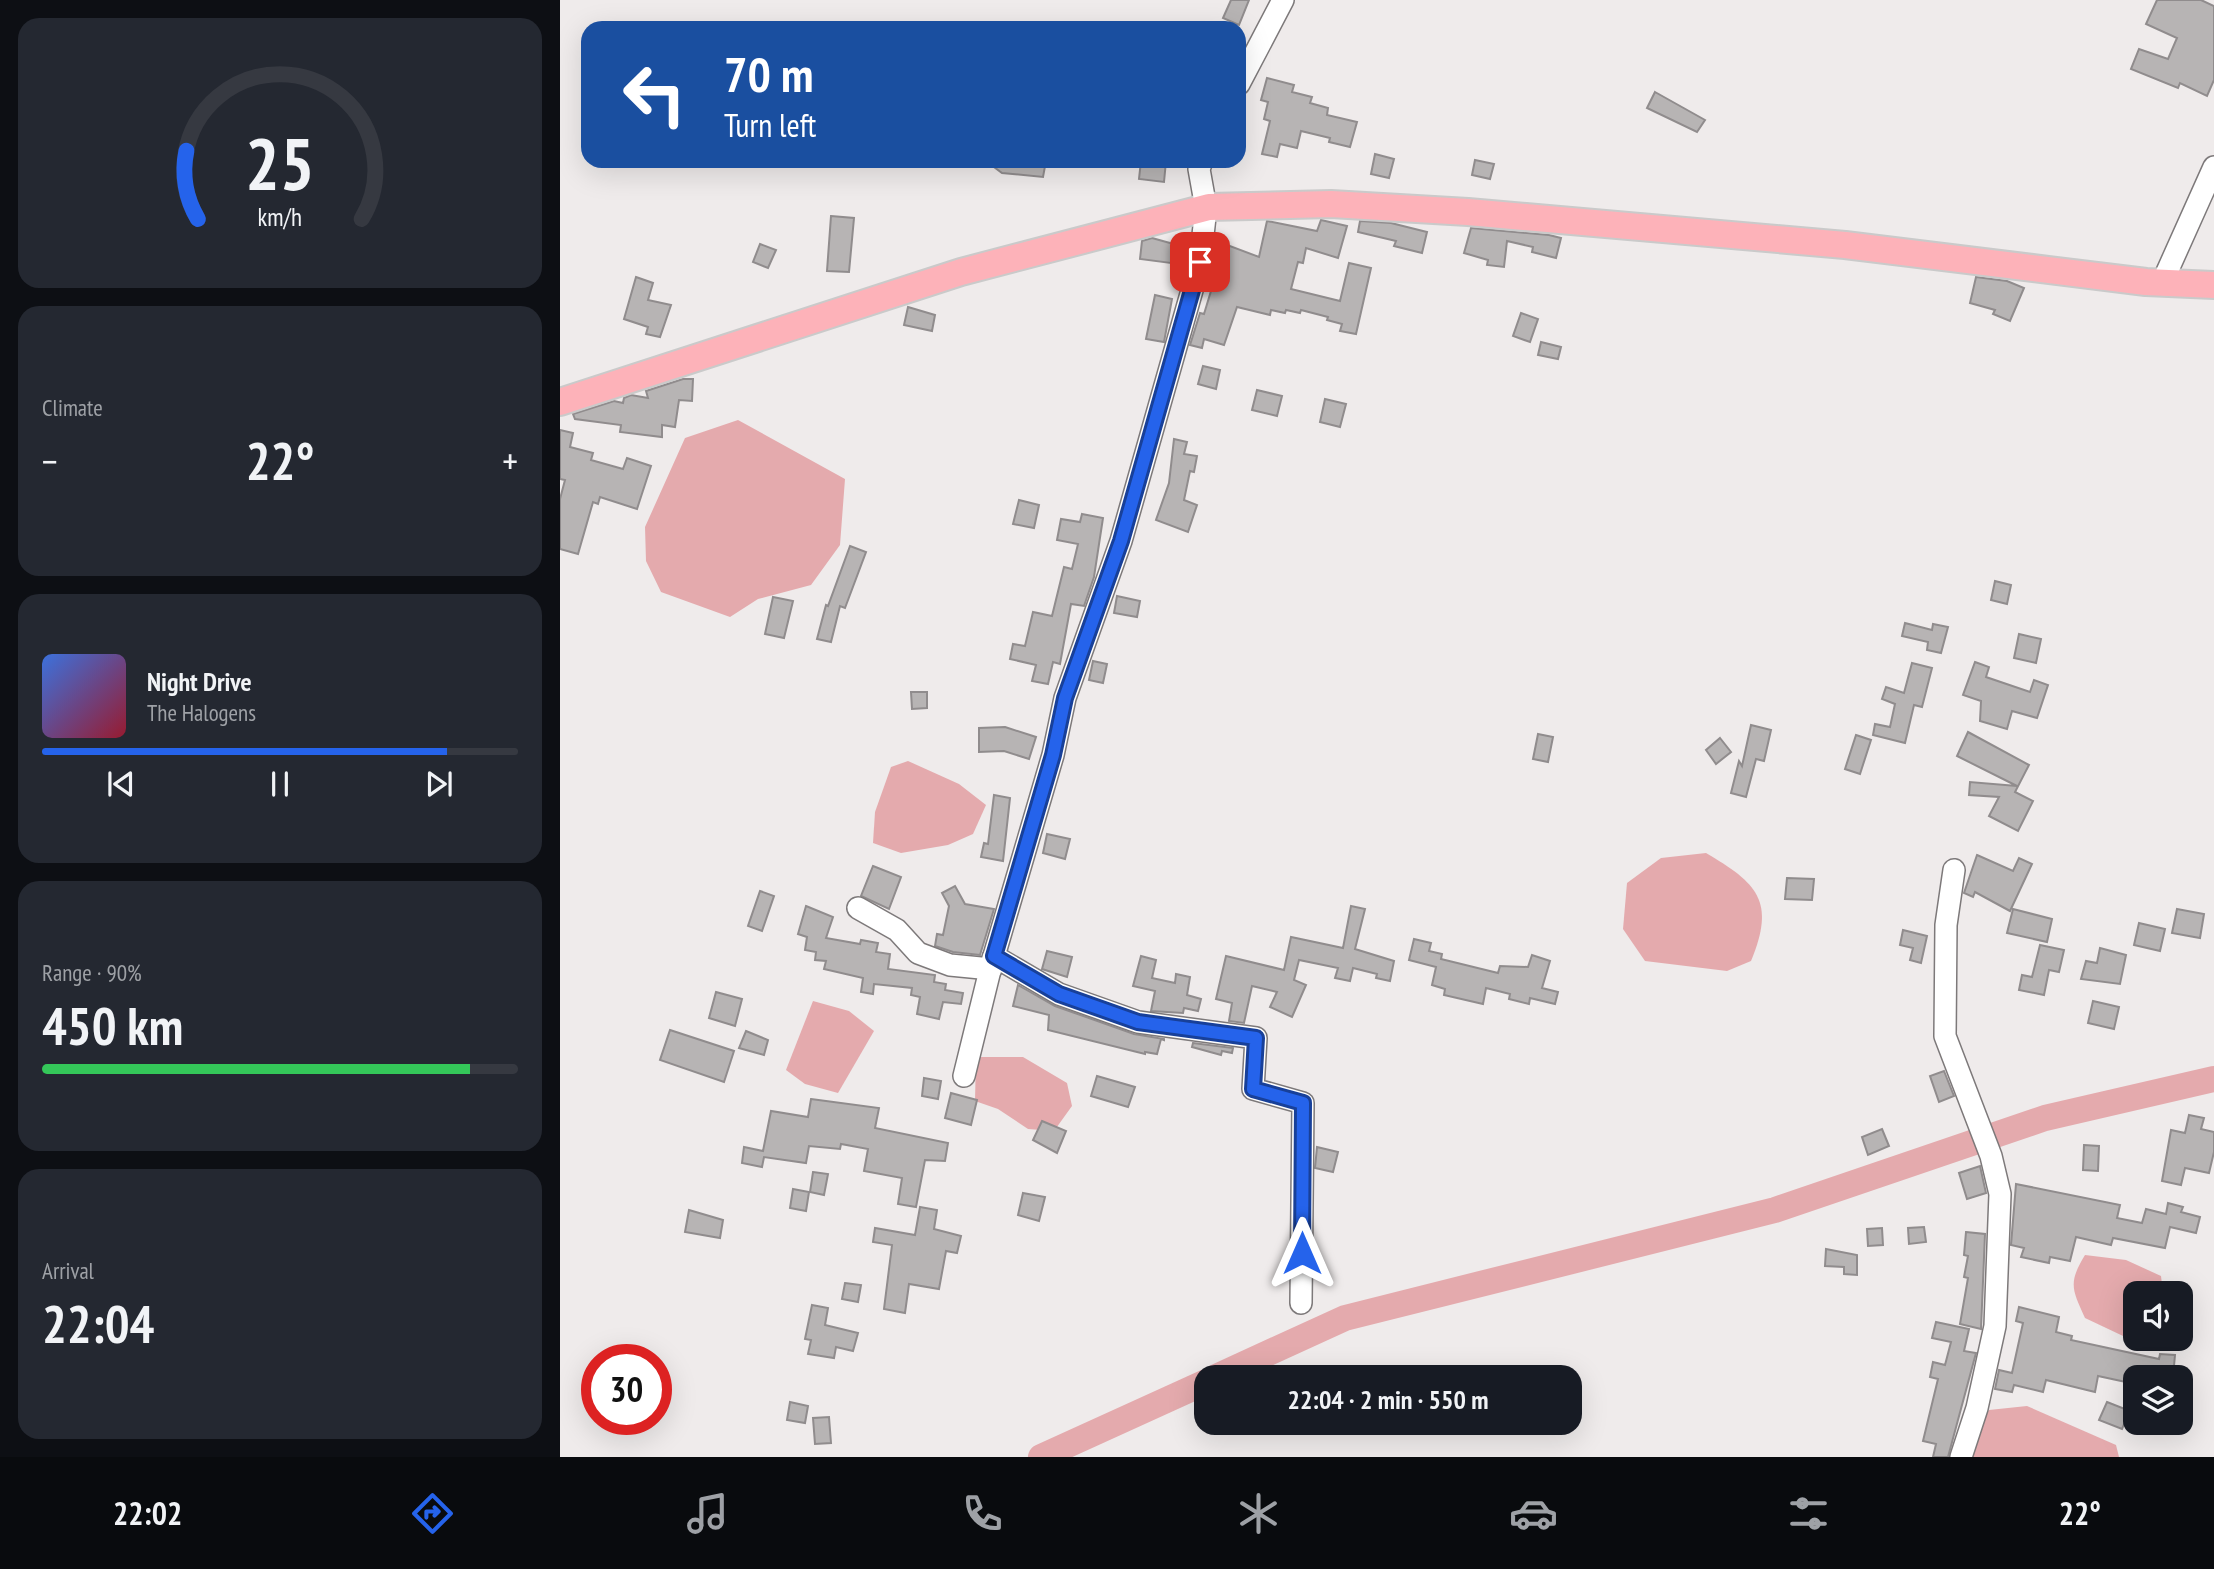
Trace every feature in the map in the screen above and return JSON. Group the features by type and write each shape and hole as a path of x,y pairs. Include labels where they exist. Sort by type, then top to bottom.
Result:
{"main road":[{"path":"560,402 961,272 1206,208 1331,204 1468,212 1845,245 2162,283 2214,285"}],"street":[{"path":"1246,70 1283,0"},
{"path":"2162,283 2214,167"},
{"path":"964,1076 992,963 1053,755 1065,698 1121,541 1177,352 1200,262 1206,208 1199,168"},
{"path":"1954,870 1946,925 1945,1036 1991,1156 2000,1194 1995,1326 1977,1408 1961,1457"},
{"path":"858,908 897,930 918,953 950,965 992,963 1059,994 1138,1022 1256,1038 1253,1089 1303,1103 1301,1303"}],"shaded area":[{"path":"738,420 845,479 840,545 811,585 758,599 730,617 661,592 646,561 645,527 685,438"},
{"path":"908,761 959,784 986,805 973,834 948,845 901,853 873,843 875,812 891,767"},
{"path":"1706,853 1738,874 1757,896 1762,923 1751,961 1727,971 1645,961 1623,929 1627,883 1661,858"},
{"path":"813,1001 849,1011 874,1031 838,1093 805,1084 786,1070"},
{"path":"976,1057 1023,1057 1067,1083 1072,1106 1054,1131 1028,1129 998,1109 975,1101"},
{"path":"2085,1255 2126,1260 2161,1276 2162,1281 2123,1281 2123,1336 2085,1318 2075,1293 2076,1273"},
{"path":"2027,1406 2116,1445 2119,1457 1969,1457 1981,1421 1989,1410"}],"building":[{"path":"1231,0 1249,0 1241,21 1223,18"},
{"path":"2157,0 2201,0 2214,6 2214,80 2207,96 2180,83 2178,88 2131,69 2139,49 2168,59 2177,38 2146,24"},
{"path":"1267,78 1294,85 1292,92 1312,97 1310,103 1328,108 1327,115 1357,122 1350,147 1329,142 1330,138 1301,131 1297,148 1280,144 1277,157 1262,154 1270,121 1264,119 1268,102 1261,100"},
{"path":"1655,92 1705,120 1697,132 1647,108"},
{"path":"1375,154 1394,159 1389,178 1371,174"},
{"path":"1475,160 1494,164 1490,179 1472,175"},
{"path":"995,168 1045,168 1043,177 1002,173"},
{"path":"1140,168 1165,168 1164,182 1139,179"},
{"path":"831,216 854,218 849,272 827,271"},
{"path":"1321,220 1347,226 1338,258 1306,248 1303,263 1298,262 1291,289 1340,301 1349,263 1371,268 1356,334 1340,331 1342,324 1327,320 1328,317 1301,310 1300,313 1286,310 1285,313 1271,310 1270,315 1237,307 1224,345 1204,339 1202,348 1190,345 1200,313 1204,314 1214,281 1209,279 1222,243 1259,257 1267,221 1317,231"},
{"path":"1360,221 1391,223 1427,232 1422,253 1394,246 1396,241 1358,232"},
{"path":"1471,228 1561,238 1556,258 1532,252 1533,247 1507,241 1504,267 1487,265 1488,260 1464,253"},
{"path":"1152,238 1188,248 1186,265 1140,259 1142,241"},
{"path":"760,244 776,250 768,268 753,262"},
{"path":"636,277 653,283 648,300 671,305 660,337 646,334 648,327 624,319"},
{"path":"1976,277 2007,281 2024,288 2010,321 1993,314 1995,310 1970,303"},
{"path":"1155,295 1172,299 1164,342 1146,339"},
{"path":"908,307 935,315 932,331 904,325"},
{"path":"1521,313 1538,319 1530,342 1513,336"},
{"path":"1541,342 1561,347 1558,359 1538,355"},
{"path":"1203,366 1220,370 1216,389 1198,384"},
{"path":"683,379 693,379 692,401 679,400 675,427 662,425 662,437 620,432 621,425 575,419 573,414 614,401 623,403 624,398 631,395 648,398 646,391"},
{"path":"1257,390 1282,396 1277,416 1252,410"},
{"path":"1325,399 1346,404 1340,427 1320,422"},
{"path":"560,430 573,433 570,447 593,453 591,460 623,469 627,458 651,466 637,509 600,497 598,504 593,502 578,554 560,549 560,499 565,480 560,479"},
{"path":"1174,439 1187,442 1184,454 1197,456 1194,472 1190,471 1184,500 1197,505 1188,532 1156,520 1169,483"},
{"path":"1019,500 1039,505 1034,528 1013,524"},
{"path":"1082,514 1103,518 1094,577 1084,606 1071,604 1060,664 1053,662 1048,684 1032,681 1036,665 1010,659 1013,644 1025,646 1033,612 1052,616 1064,567 1072,569 1078,544 1057,540 1061,519 1080,522"},
{"path":"850,546 866,552 845,608 840,606 831,642 817,639 826,605 828,606"},
{"path":"1995,581 2011,585 2007,604 1991,600"},
{"path":"1117,596 1140,601 1137,617 1114,613"},
{"path":"773,597 793,601 784,638 765,634"},
{"path":"1905,623 1932,630 1933,624 1948,627 1941,653 1927,650 1928,642 1902,636"},
{"path":"2019,634 2041,639 2036,663 2014,658"},
{"path":"1093,661 1107,664 1103,683 1089,680"},
{"path":"1975,662 1989,667 1986,677 2030,692 2034,680 2048,685 2037,718 2012,711 2007,729 1980,721 1981,701 1963,695"},
{"path":"1912,663 1932,668 1922,707 1914,705 1905,743 1873,735 1875,724 1890,727 1895,704 1882,699 1886,687 1904,693"},
{"path":"911,692 927,692 927,708 912,709"},
{"path":"1751,725 1771,730 1764,761 1756,759 1746,797 1731,793 1739,761 1742,766"},
{"path":"1005,727 1036,737 1029,759 1004,751 979,752 979,728"},
{"path":"1968,732 2029,765 2015,792 2033,801 2018,831 1989,816 1999,797 1969,795 1970,782 2017,786 1957,756"},
{"path":"1538,734 1553,737 1548,762 1533,759"},
{"path":"1856,735 1871,740 1860,774 1845,769"},
{"path":"1720,738 1731,752 1716,764 1706,750"},
{"path":"994,795 1010,798 1003,861 981,857 984,843 988,844"},
{"path":"1047,834 1070,839 1065,859 1043,853"},
{"path":"1977,855 2013,871 2019,858 2032,864 2010,911 1975,892 1973,897 1964,893"},
{"path":"873,866 901,877 889,909 861,896"},
{"path":"1787,878 1814,879 1812,900 1785,899"},
{"path":"955,886 965,904 994,909 980,955 953,952 935,946 937,934 943,935 949,906 942,893"},
{"path":"760,891 774,896 762,931 748,926"},
{"path":"806,906 833,917 826,938 860,944 861,940 878,943 876,952 890,954 888,969 935,975 934,982 946,984 945,990 963,993 961,1004 943,1002 939,1019 917,1014 920,997 911,995 912,988 874,984 873,994 861,992 863,978 824,969 826,961 815,960 816,952 805,950 807,937 798,934"},
{"path":"1351,906 1365,909 1355,949 1394,961 1390,981 1376,978 1377,974 1353,968 1350,981 1335,978 1338,968 1299,960 1294,980 1306,985 1292,1017 1270,1007 1277,992 1252,986 1244,1023 1229,1021 1232,1003 1216,999 1226,956 1284,970 1291,937 1343,948"},
{"path":"2013,909 2052,919 2047,942 2007,933"},
{"path":"2177,909 2204,914 2200,938 2172,933"},
{"path":"2139,923 2165,929 2160,951 2134,945"},
{"path":"1903,930 1927,936 1921,963 1910,960 1913,948 1900,945"},
{"path":"1414,939 1431,943 1429,951 1442,954 1441,959 1498,973 1500,966 1528,967 1532,955 1550,961 1542,988 1558,992 1555,1004 1530,998 1529,1004 1509,999 1510,994 1486,988 1483,1004 1444,995 1445,989 1432,985 1436,967 1409,960"},
{"path":"2040,945 2064,950 2059,972 2049,970 2044,995 2019,990 2022,975 2032,977"},
{"path":"2100,948 2126,955 2120,984 2081,979 2086,961 2097,963"},
{"path":"1047,951 1072,957 1067,977 1042,969"},
{"path":"1141,956 1156,960 1152,978 1175,983 1176,974 1190,977 1187,995 1201,999 1198,1011 1184,1008 1183,1013 1151,1011 1155,991 1133,986"},
{"path":"1018,985 1055,1006 1134,1034 1164,1039 1164,1040 1161,1039 1157,1054 1145,1054 1048,1030 1049,1015 1013,1006"},
{"path":"716,992 742,999 735,1026 709,1018"},
{"path":"2093,1001 2119,1007 2114,1029 2088,1023"},
{"path":"670,1030 734,1051 724,1082 660,1060"},
{"path":"746,1031 768,1040 764,1055 739,1048"},
{"path":"1193,1043 1233,1048 1232,1053 1222,1051 1221,1055 1192,1047"},
{"path":"1944,1071 1954,1096 1939,1102 1930,1076"},
{"path":"1097,1076 1135,1087 1128,1107 1091,1096"},
{"path":"924,1078 941,1081 938,1099 922,1096"},
{"path":"951,1093 977,1100 971,1125 945,1118"},
{"path":"811,1099 879,1108 875,1128 948,1143 945,1161 925,1160 916,1207 898,1204 902,1178 864,1171 868,1149 841,1144 840,1149 809,1146 806,1163 764,1157 762,1167 742,1163 744,1147 763,1151 771,1111 808,1117"},
{"path":"2189,1115 2204,1118 2201,1129 2214,1132 2214,1152 2209,1173 2185,1168 2181,1185 2162,1181 2171,1130 2185,1133"},
{"path":"1042,1121 1066,1131 1057,1153 1033,1140"},
{"path":"1882,1129 1889,1146 1868,1155 1862,1137"},
{"path":"2084,1145 2099,1146 2098,1171 2083,1170"},
{"path":"1317,1147 1338,1152 1333,1172 1315,1168"},
{"path":"1980,1166 1986,1193 1967,1199 1959,1173"},
{"path":"813,1172 828,1174 824,1195 810,1192"},
{"path":"2016,1184 2120,1205 2117,1218 2142,1223 2146,1209 2166,1214 2168,1203 2183,1207 2181,1212 2200,1217 2196,1233 2170,1227 2165,1248 2113,1238 2111,1245 2076,1237 2070,1261 2050,1257 2049,1263 2021,1257 2024,1248 2011,1245"},
{"path":"793,1189 809,1192 806,1211 790,1208"},
{"path":"1023,1193 1045,1197 1039,1221 1018,1215"},
{"path":"920,1207 937,1210 934,1229 961,1236 957,1253 946,1251 939,1289 909,1284 905,1313 884,1309 892,1245 873,1242 875,1228 915,1235"},
{"path":"689,1210 723,1220 720,1238 685,1232"},
{"path":"1924,1227 1926,1242 1909,1244 1908,1228"},
{"path":"1882,1228 1883,1245 1868,1246 1867,1229"},
{"path":"1966,1232 1985,1234 1981,1329 1960,1324 1968,1278 1964,1277 1968,1256 1964,1255"},
{"path":"1826,1249 1857,1255 1857,1275 1844,1274 1844,1267 1825,1266"},
{"path":"845,1283 861,1285 858,1302 842,1299"},
{"path":"812,1305 828,1308 825,1325 858,1333 853,1351 836,1347 834,1358 808,1354 811,1340 805,1339"},
{"path":"2019,1307 2059,1317 2056,1332 2072,1336 2071,1340 2159,1359 2160,1354 2175,1355 2174,1365 2123,1365 2123,1381 2098,1376 2095,1392 2046,1380 2043,1392 2014,1385 2012,1392 1995,1389 1999,1370 2012,1373 2023,1323 2016,1321"},
{"path":"1936,1322 1969,1329 1964,1351 1976,1353 1948,1457 1933,1457 1936,1444 1923,1441 1938,1379 1930,1377 1933,1362 1945,1365 1951,1342 1932,1338"},
{"path":"790,1402 808,1406 805,1423 787,1420"},
{"path":"2107,1402 2123,1408 2122,1429 2099,1420"},
{"path":"829,1417 831,1443 815,1444 813,1418"}],"waterway":[{"path":"1242,1365 1345,1318 1775,1210 2045,1118 2214,1079"},
{"path":"1041,1457 1194,1387"}],"route":[{"path":"1200,262 1177,352 1121,541 1065,698 1053,755 994,956 1059,994 1138,1022 1256,1038 1253,1089 1303,1103 1302,1253"}]}
